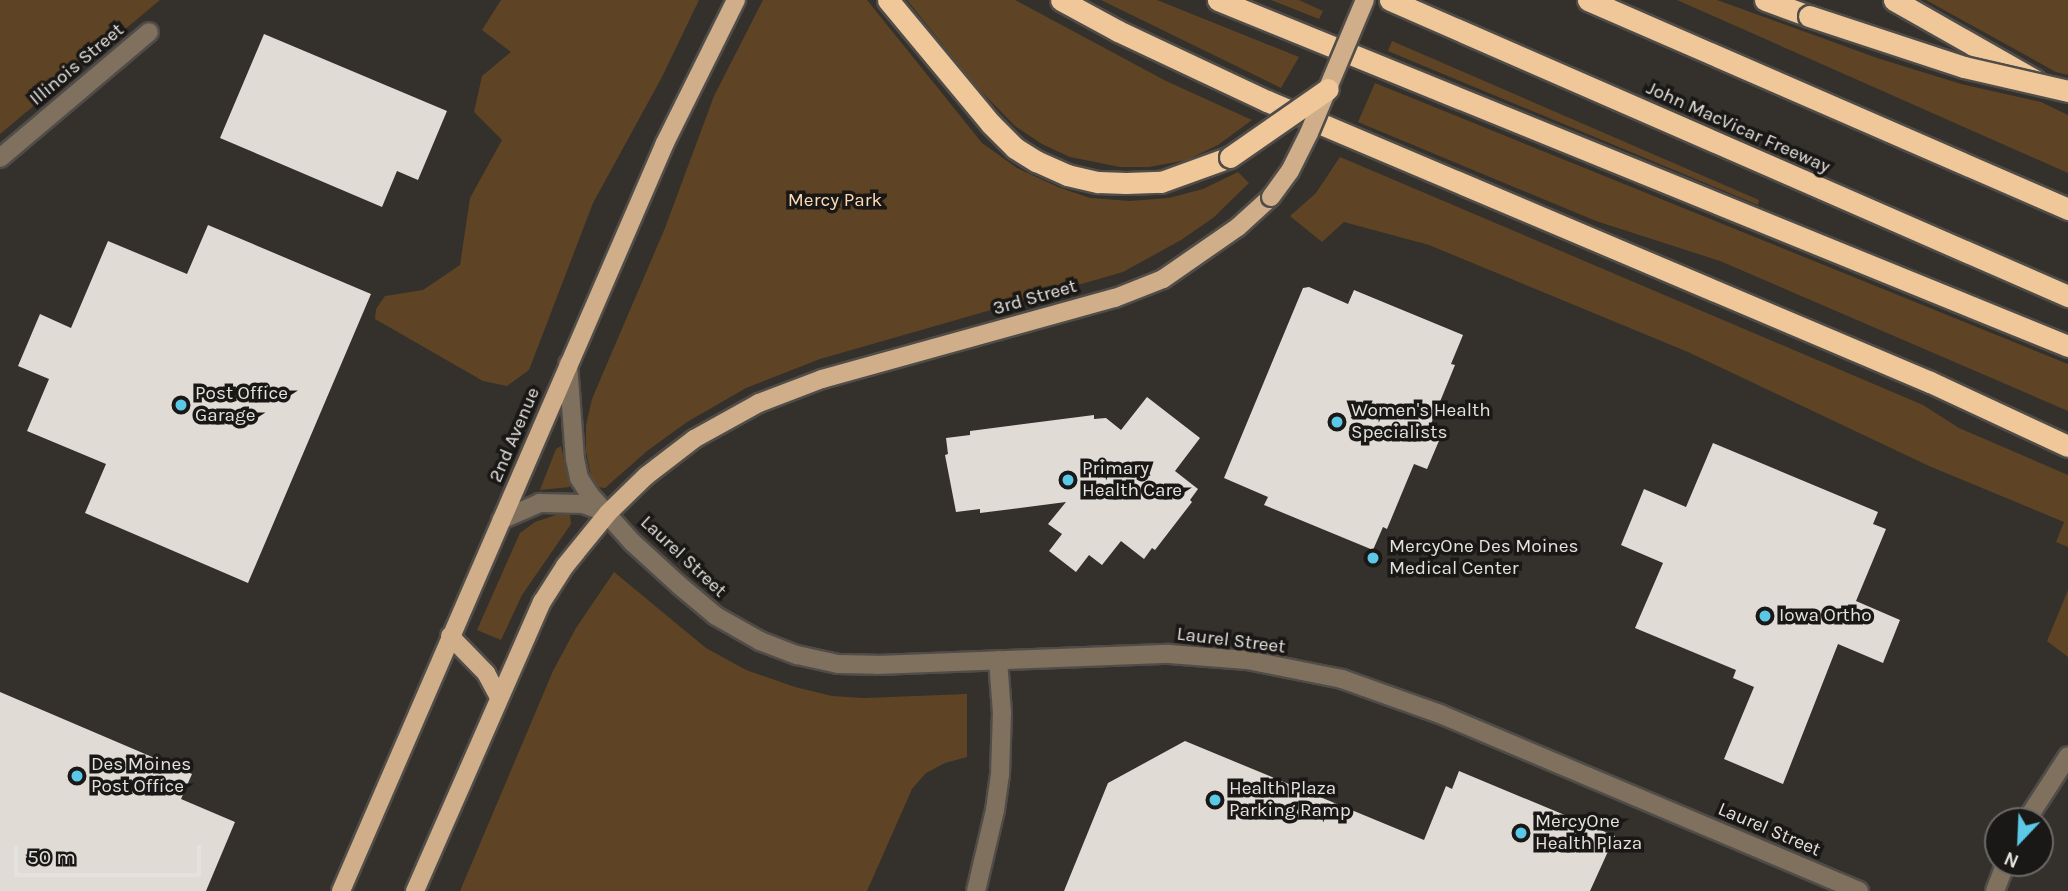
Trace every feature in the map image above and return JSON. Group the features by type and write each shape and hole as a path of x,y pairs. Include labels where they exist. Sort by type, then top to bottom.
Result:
{"highway":[{"path":"888,0 991,124 1015,148 1067,175 1098,182 1161,182 1230,157 1328,89"},
{"path":"1060,0 1129,37 1267,101 1918,377 2068,446"},
{"path":"1218,0 2068,346"},
{"name":"John MacVicar Freeway","path":"1390,0 2068,296"},
{"path":"1588,0 2068,209"},
{"path":"1765,0 1964,67 2068,92"},
{"path":"1894,0 2068,97"}],"main road":[{"name":"2nd Avenue","path":"341,891 665,143 736,0"},
{"name":"3rd Street","path":"608,513 646,476 694,439 758,403 822,379 1115,298 1163,279 1238,227 1271,197 1290,171 1365,0"},
{"path":"415,891 542,602 565,566 608,513"},
{"path":"450,636 486,673 499,697"}],"street":[{"name":"Illinois Street","path":"0,158 149,32"},
{"name":"Laurel Street","path":"568,364 572,438 579,478 632,542 716,616 760,641 797,655 838,664 877,665 1169,654 1247,660 1342,679 1440,714 1859,891"},
{"path":"501,520 540,503 583,504 608,513"},
{"path":"976,891 995,810 1000,775 1002,713 998,660"},
{"path":"2035,807 2068,756"}],"green space":[{"path":"0,0 160,0 0,134"},
{"path":"501,0 699,0 662,77 593,203 529,370 507,386 483,381 375,319 376,309 385,296 423,290 460,265 470,198 502,140 474,112 482,76 511,52 482,30"},
{"name":"Mercy Park","path":"763,0 867,0 982,143 1017,168 1058,187 1090,198 1130,201 1169,198 1203,189 1238,172 1249,183 1213,218 1181,240 1123,272 820,359 746,388 687,422 647,451 605,488 597,487 591,477 586,451 586,425 592,399 665,228 714,96"},
{"path":"907,0 1015,0 1166,81 1252,120 1218,145 1187,160 1149,167 1120,167 1070,157 1042,144 1015,126 975,85"},
{"path":"1101,0 1157,0 1299,57 1281,88"},
{"path":"1271,0 1299,0 1323,11 1319,19"},
{"path":"1677,0 1717,0 1877,58 1961,84 2041,102 2068,115 2068,173"},
{"path":"1926,0 2068,0 2068,75 2056,72"},
{"path":"1392,41 1759,200 1758,205 1388,51"},
{"path":"1375,83 2068,364 2068,411 1720,261 1596,221 1358,122"},
{"path":"1340,157 1923,405 1959,428 2068,475 2068,547 2056,542 2064,522 1929,466 1688,352 1429,245 1344,222 1322,242 1290,216 1316,193"},
{"path":"561,446 570,487 540,490 556,449"},
{"path":"562,513 570,514 571,524 522,595 501,640 477,630 520,533 535,522"},
{"path":"614,572 706,648 746,670 795,687 832,696 864,698 967,694 967,757 945,763 926,773 912,789 867,891 460,891 553,671 576,628"},
{"path":"2068,590 2068,657 2047,641"}],"building":[{"path":"264,34 447,111 418,180 397,171 382,207 220,138"},
{"name":"Post Office Garage","path":"208,225 371,294 248,583 85,513 106,464 27,431 49,379 18,366 40,314 71,328 108,241 187,274"},
{"name":"Women's Health Specialists","path":"1309,287 1348,304 1354,290 1463,335 1451,364 1455,365 1428,431 1441,436 1427,469 1414,464 1387,529 1383,527 1373,550 1264,505 1268,497 1224,478 1303,288"},
{"name":"Primary Health Care","path":"1147,397 1200,438 1175,471 1198,489 1190,500 1192,502 1155,550 1152,548 1144,559 1121,541 1102,565 1089,555 1076,572 1049,551 1062,534 1048,524 1066,502 980,513 980,509 956,512 945,455 948,454 946,438 970,435 970,431 1094,415 1094,419 1106,418 1121,430"},
{"name":"Iowa Ortho","path":"1713,443 1878,512 1873,524 1886,529 1856,601 1900,620 1883,663 1838,644 1783,784 1724,759 1754,687 1733,678 1736,670 1635,628 1663,563 1621,545 1644,489 1686,507"},
{"name":"Des Moines Post Office","path":"0,692 192,774 181,799 235,822 206,891 0,891"},
{"name":"Health Plaza Parking Ramp","path":"1185,741 1424,840 1446,786 1452,789 1459,771 1615,836 1590,891 1064,891 1108,783"}],"place":[{"name":"Post Office Garage","path":"181,405"},
{"name":"Women's Health Specialists","path":"1337,422"},
{"name":"Primary Health Care","path":"1068,480"},
{"name":"MercyOne Des Moines Medical Center","path":"1373,558"},
{"name":"Iowa Ortho","path":"1765,616"},
{"name":"Des Moines Post Office","path":"77,776"},
{"name":"Health Plaza Parking Ramp","path":"1215,800"},
{"name":"MercyOne Health Plaza","path":"1521,833"}]}
